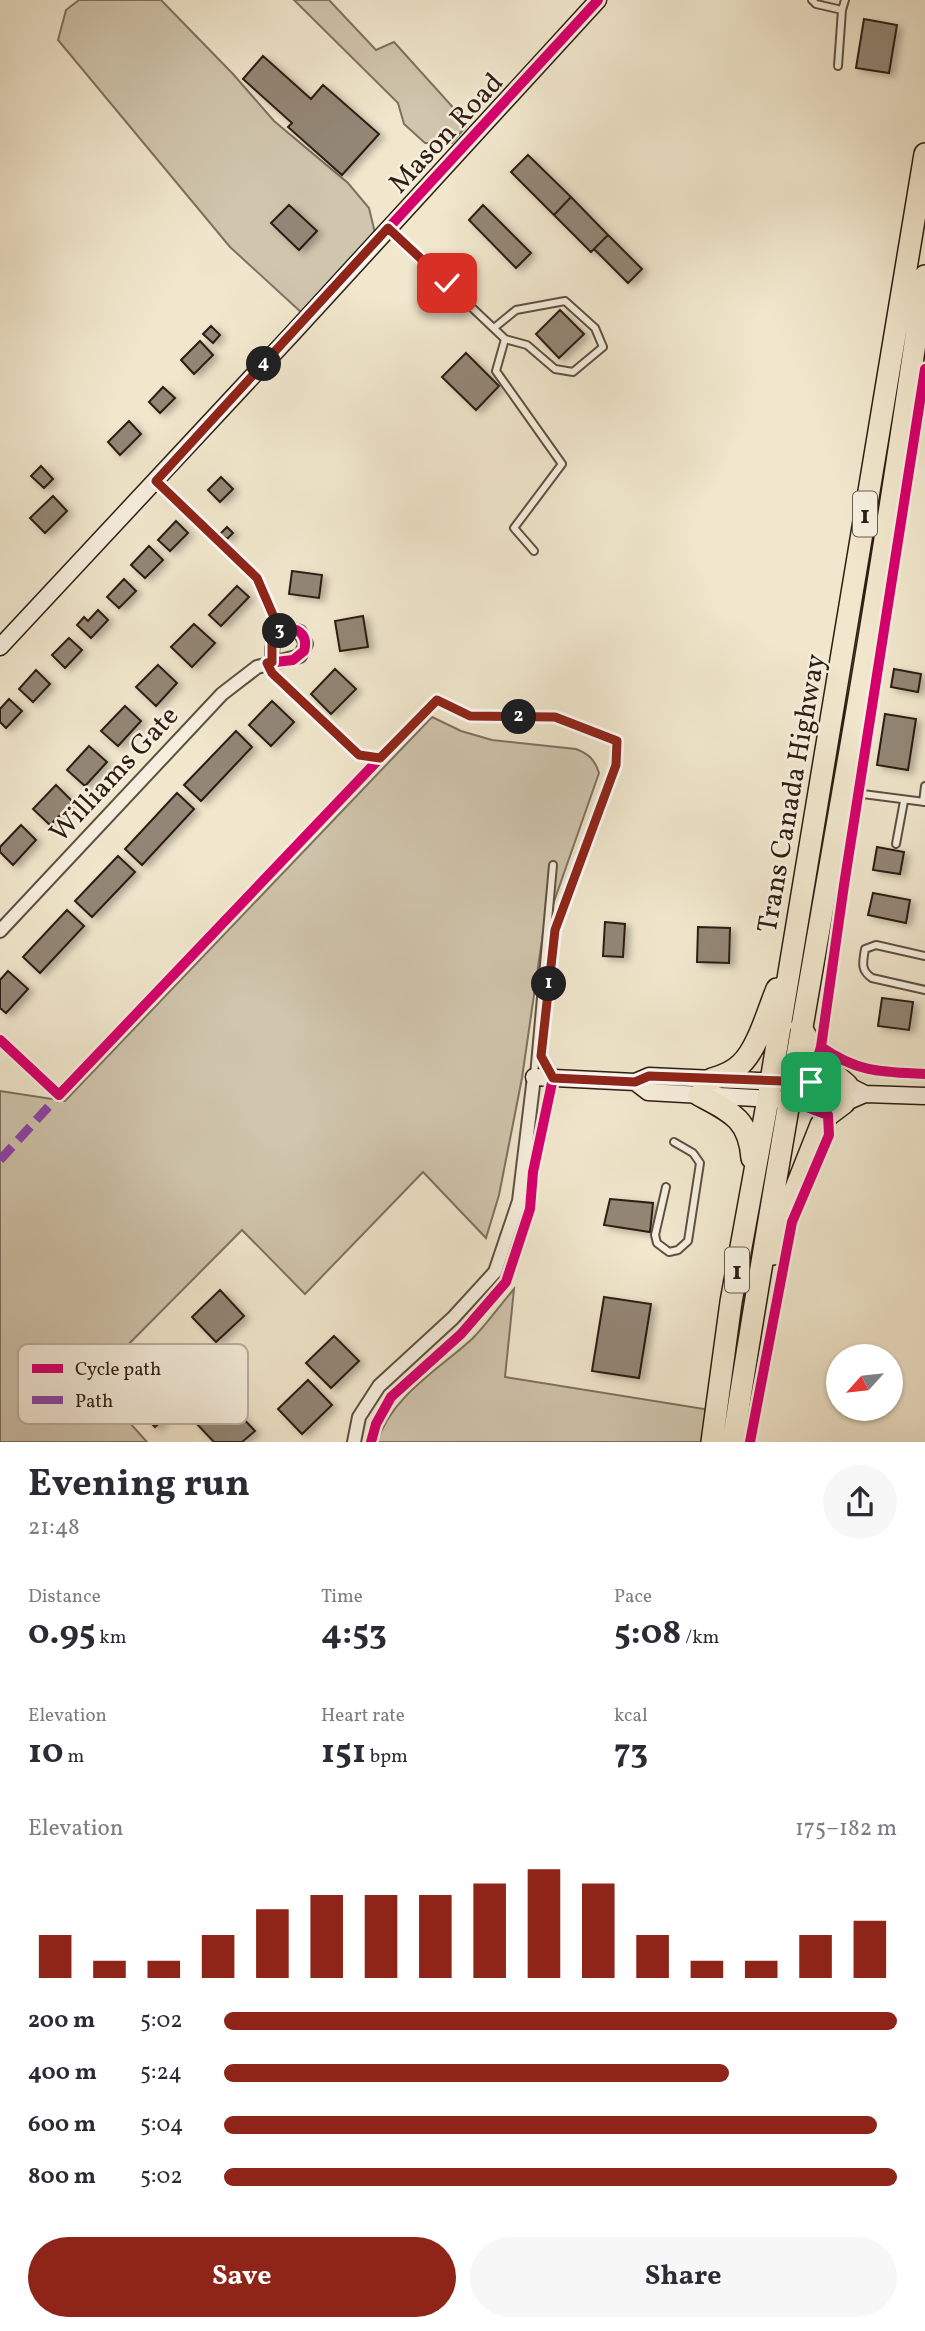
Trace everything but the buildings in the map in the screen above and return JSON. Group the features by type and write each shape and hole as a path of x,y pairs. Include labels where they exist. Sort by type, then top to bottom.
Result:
{"highway":[{"name":"Trans Canada Highway","path":"733,1442 752,1316 779,1091 791,955 925,155"},
{"name":"Trans Canada Highway","path":"712,1442 731,1303 754,1178 801,1027 900,450 925,276"},
{"path":"754,1178 751,1138 742,1124 706,1087 742,1064 751,1051 791,955"},
{"path":"752,1316 792,1198 821,1125 828,1115 852,1094 818,1060 801,1027"}],"street":[{"name":"Mason Road","path":"0,647 598,0"},
{"name":"Williams Gate","path":"0,931 209,706 246,674 272,662"},
{"path":"354,1442 359,1418 379,1386 453,1318 495,1272 519,1201 534,1077 635,1082 649,1076 706,1087 925,1096"}],"lane":[{"path":"812,0 816,4 842,10"},
{"path":"838,66 845,0"},
{"path":"388,228 505,339 527,345 555,369 573,372 603,347 595,328 565,301 516,310 494,328"},
{"path":"505,339 496,371 562,464 514,528 534,551"},
{"path":"843,792 924,802 925,786"},
{"path":"897,844 904,800"},
{"path":"534,1077 554,864"},
{"path":"925,956 876,945 869,946 865,949 862,968 865,974 872,978 925,990"},
{"path":"666,1187 655,1235 657,1243 669,1252 678,1251 688,1241 700,1163 693,1153 674,1142"}],"shaded area":[{"path":"79,0 161,0 233,74 274,121 348,183 369,208 375,233 302,313 230,247 58,40 66,10"},
{"path":"294,0 329,0 376,50 394,42 468,124 452,143 425,143 404,124 398,103"},
{"path":"432,717 461,731 492,740 576,749 585,753 596,764 599,773 543,933 522,1078 499,1195 486,1238 423,1172 305,1294 242,1230 129,1344 18,1344 18,1424 131,1424 147,1442 0,1442 0,1091 65,1101"},
{"path":"514,1289 505,1377 723,1412 718,1442 377,1442 393,1411 405,1397 472,1339"}],"marked path":[{"path":"0,1160 59,1095"}],"cycle path":[{"path":"280,631 257,578 156,481 598,0"},
{"path":"750,1442 792,1222 829,1135 828,1115 807,1107 821,1047 925,369"},
{"path":"272,662 273,646 278,634 287,628 302,635 305,642 304,651 293,660 267,663 272,673 359,755 380,758 437,700 470,716 555,717 617,741 616,765 555,930 541,1056 553,1078 533,1172 530,1209 506,1282 461,1334 391,1397 376,1424 371,1442"},
{"path":"0,1040 59,1095 380,758"},
{"path":"821,1047 847,1062 871,1070 925,1074"}],"route":[{"path":"447,283 388,228 156,481 257,578 280,631 272,643 272,662 267,663 272,673 359,755 380,758 437,700 470,716 555,717 617,741 616,765 555,930 541,1056 553,1078 635,1082 649,1076 811,1082"}]}
